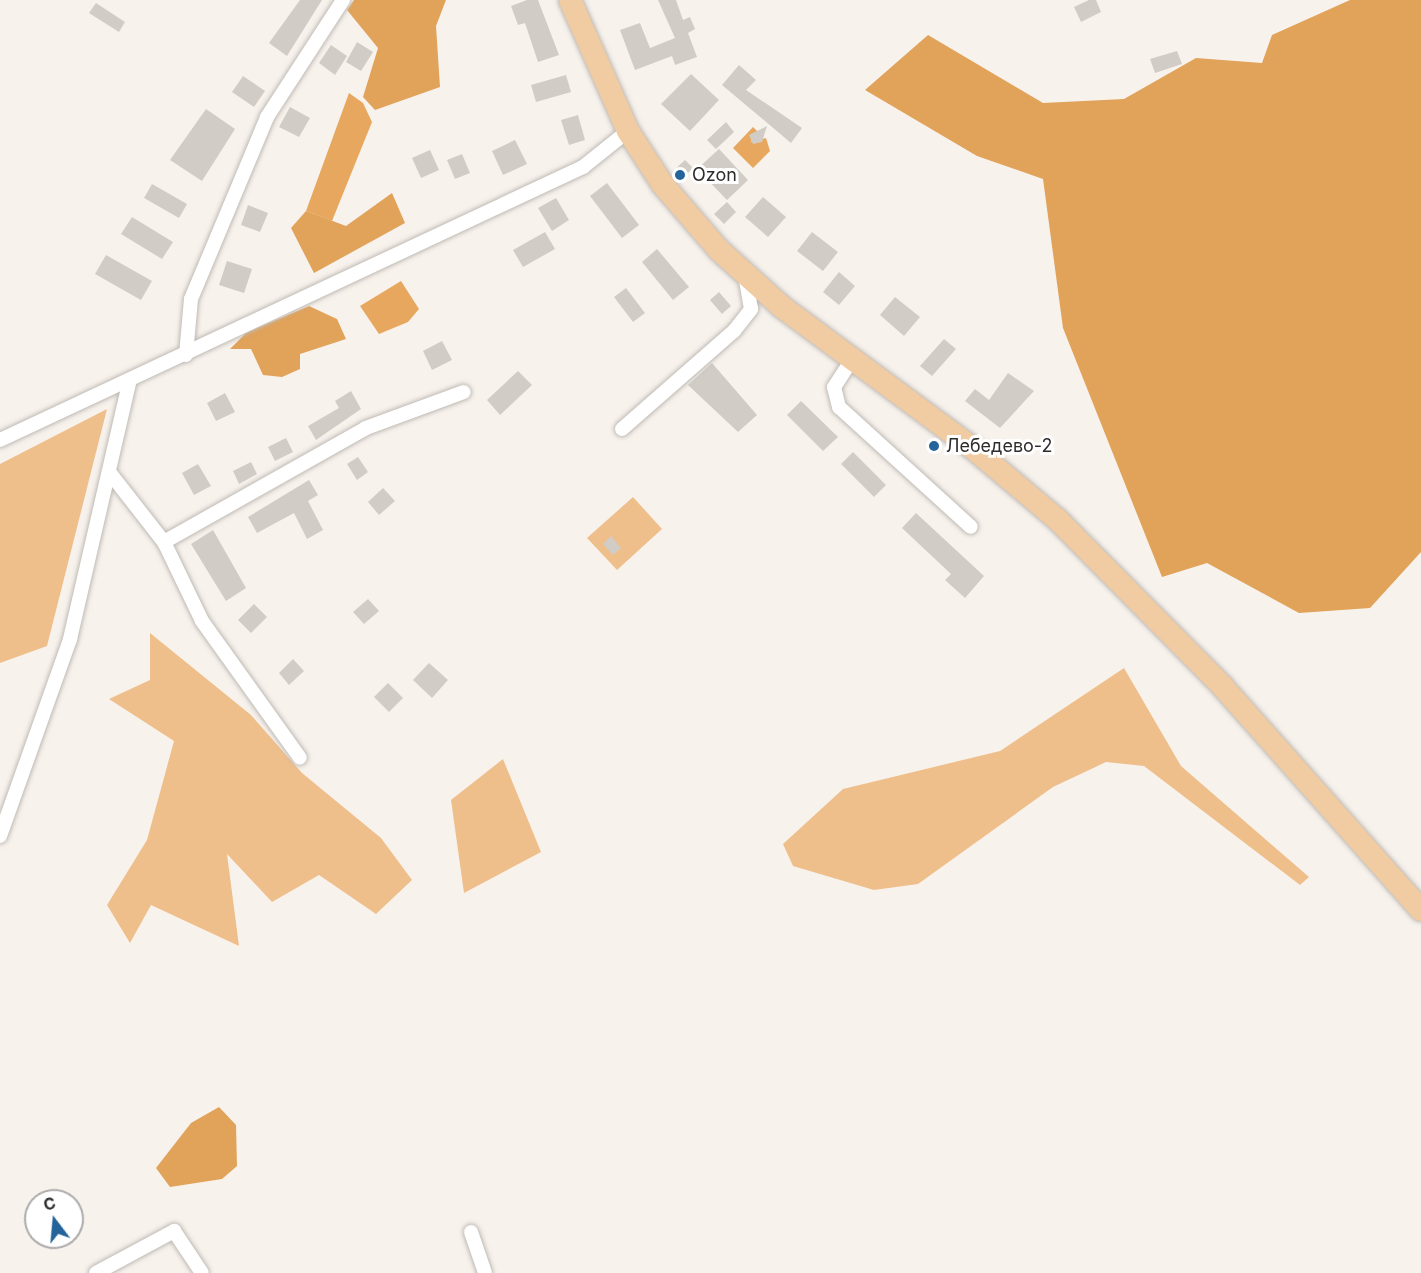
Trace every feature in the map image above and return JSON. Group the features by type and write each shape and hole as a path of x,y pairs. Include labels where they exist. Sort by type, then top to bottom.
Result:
{"main road":[{"path":"570,0 596,69 628,131 690,218 745,276 996,466 1078,539 1231,696 1421,910"}],"street":[{"path":"186,355 191,299 267,117 343,0"},
{"path":"0,440 186,355 583,167 628,131"},
{"path":"622,429 734,331 751,309 745,276"},
{"path":"853,358 834,387 839,408 971,527"},
{"path":"0,836 70,639 92,527 110,473 129,380"},
{"path":"164,542 366,428 464,392"},
{"path":"110,473 164,542 202,621 300,758"},
{"path":"96,1273 174,1231 202,1273"},
{"path":"471,1232 485,1273"}],"shaded area":[{"path":"354,0 446,0 436,26 440,87 375,110 363,97 378,48 347,10"},
{"path":"1350,0 1421,0 1421,552 1370,608 1299,613 1207,563 1162,577 1063,328 1043,179 977,156 865,90 928,35 1043,103 1124,99 1196,58 1262,63 1272,35"},
{"path":"349,93 363,103 372,122 332,221 306,211"},
{"path":"753,127 757,131 751,142 766,138 770,151 753,168 733,148"},
{"path":"392,193 405,223 314,273 291,228 306,211 346,226"},
{"path":"401,281 419,309 408,322 379,334 360,306"},
{"path":"309,306 337,319 346,339 300,354 300,369 282,377 263,375 251,349 230,349 246,333"},
{"path":"107,409 47,646 0,663 0,464"},
{"path":"633,497 662,529 617,570 587,538"},
{"path":"150,633 251,715 302,773 381,838 412,880 376,914 319,875 272,902 227,854 239,946 151,905 130,943 107,905 147,840 174,741 109,699 150,680"},
{"path":"1124,668 1181,766 1309,877 1300,885 1144,766 1106,762 1053,787 918,884 874,890 793,866 783,844 843,789 1000,751"},
{"path":"503,759 541,852 464,893 451,800"},
{"path":"219,1107 236,1125 237,1166 222,1179 170,1187 156,1168 191,1123"}],"building":[{"path":"300,0 322,0 287,56 269,43"},
{"path":"527,0 538,0 559,55 538,62 525,23 518,25 511,6"},
{"path":"658,0 676,0 683,20 690,17 695,29 688,33 697,57 675,65 672,56 635,70 620,30 640,23 650,48 675,38"},
{"path":"1089,0 1096,0 1101,12 1081,22 1074,7"},
{"path":"96,3 125,22 119,32 89,13"},
{"path":"357,42 373,52 361,71 346,62"},
{"path":"331,45 347,56 335,75 319,63"},
{"path":"1177,51 1182,64 1155,73 1150,59"},
{"path":"739,65 756,80 746,90 802,128 791,143 722,85"},
{"path":"691,74 719,100 690,131 661,104"},
{"path":"566,75 571,92 536,102 531,85"},
{"path":"243,76 265,91 254,107 232,92"},
{"path":"290,107 310,118 299,137 279,127"},
{"path":"206,109 235,129 202,181 170,160"},
{"path":"578,115 585,140 569,145 561,120"},
{"path":"726,122 734,132 716,149 707,140"},
{"path":"767,126 762,142 753,144 749,135"},
{"path":"515,140 527,164 503,175 492,151"},
{"path":"719,149 748,180 727,200 697,169"},
{"path":"430,150 439,170 421,178 412,158"},
{"path":"462,154 470,173 455,179 447,160"},
{"path":"685,160 693,168 681,180 672,172"},
{"path":"607,183 639,225 622,238 590,196"},
{"path":"152,184 187,204 179,218 144,198"},
{"path":"763,197 786,217 768,237 745,217"},
{"path":"556,198 569,220 552,231 538,208"},
{"path":"727,202 736,212 724,224 714,214"},
{"path":"248,205 268,213 260,232 241,225"},
{"path":"132,217 173,242 162,259 121,234"},
{"path":"545,232 555,249 523,267 513,250"},
{"path":"812,232 838,252 823,271 797,251"},
{"path":"657,249 689,287 673,300 642,262"},
{"path":"106,255 152,281 141,300 95,274"},
{"path":"227,261 252,269 244,293 219,285"},
{"path":"839,272 855,286 839,305 823,292"},
{"path":"626,288 645,313 633,322 614,297"},
{"path":"719,292 731,306 722,314 710,300"},
{"path":"895,297 920,317 904,336 880,315"},
{"path":"944,339 956,349 932,376 920,366"},
{"path":"442,341 452,360 432,370 423,351"},
{"path":"712,363 757,415 738,432 688,385"},
{"path":"518,371 532,385 500,415 487,400"},
{"path":"1008,373 1034,391 1000,428 965,401 975,389 989,400"},
{"path":"351,391 361,409 316,440 308,426 339,408 335,401"},
{"path":"225,393 235,412 216,421 207,403"},
{"path":"801,401 838,437 823,451 787,415"},
{"path":"286,438 293,452 275,461 268,447"},
{"path":"853,452 886,485 874,497 841,464"},
{"path":"358,457 368,472 357,480 347,464"},
{"path":"251,462 257,474 239,484 233,471"},
{"path":"198,464 211,486 194,495 182,473"},
{"path":"309,480 318,495 308,501 323,530 307,539 294,513 257,533 248,517"},
{"path":"383,488 395,501 379,515 368,502"},
{"path":"916,513 984,576 965,598 945,580 951,574 902,528"},
{"path":"213,530 246,588 226,601 191,544"},
{"path":"611,536 621,548 613,555 603,544"},
{"path":"368,599 379,611 364,624 353,612"},
{"path":"254,604 267,617 251,633 238,620"},
{"path":"293,659 304,671 289,685 279,673"},
{"path":"429,663 448,680 432,698 413,680"},
{"path":"388,683 403,698 389,712 374,697"}],"place":[{"name":"Ozon","path":"680,175"},
{"name":"Лебедево-2","path":"934,446"}]}
